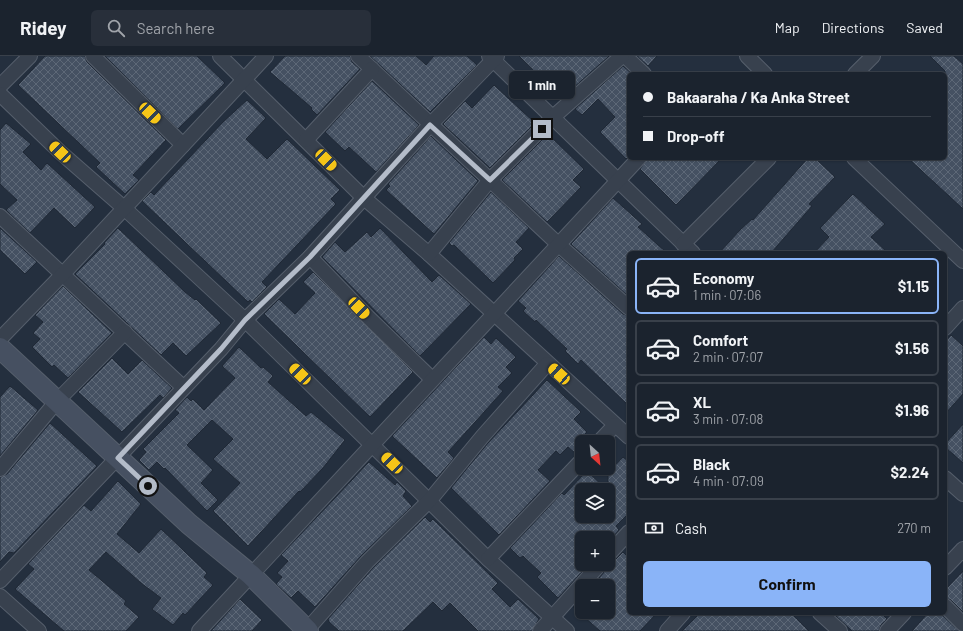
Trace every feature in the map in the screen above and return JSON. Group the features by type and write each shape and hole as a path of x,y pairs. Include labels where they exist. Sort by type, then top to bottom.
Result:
{"street":[{"path":"0,86 30,56"},
{"path":"93,56 183,145"},
{"path":"220,56 364,198 429,254 547,364 627,435"},
{"path":"0,339 266,56"},
{"path":"358,56 430,125 627,306"},
{"path":"429,254 490,180 552,118 623,56 642,72"},
{"path":"747,56 763,72"},
{"path":"856,72 873,56"},
{"path":"0,581 221,349 245,320 310,257 493,57 552,118 688,248 767,160"},
{"path":"306,140 372,69"},
{"path":"0,94 60,152 124,208 245,320 488,558 567,631"},
{"path":"199,631 637,160"},
{"path":"856,160 963,261"},
{"path":"0,216 184,387"},
{"path":"310,257 369,318 432,379"},
{"path":"947,326 963,308"},
{"path":"0,469 57,401 125,332"},
{"path":"0,348 190,524 251,575 307,631 367,562 430,500 482,437 547,364"},
{"path":"606,435 615,425"},
{"path":"488,558 575,467"},
{"path":"947,480 963,494"},
{"path":"615,547 627,534"},
{"path":"947,566 963,549"},
{"path":"540,631 594,571"},
{"path":"0,596 39,631"},
{"path":"947,608 963,624"},
{"path":"667,631 681,615"},
{"path":"822,615 840,631"},
{"path":"887,631 902,615"}],"building":[{"path":"45,56 85,56 87,62 166,140 133,175 139,180 125,194 96,167 100,163 18,85"},
{"path":"105,56 197,56 225,83 178,129"},
{"path":"285,56 350,56 352,62 360,69 317,115 311,109 312,108 270,72"},
{"path":"370,56 416,56 426,65 434,56 467,56 477,65 430,112"},
{"path":"519,56 609,56 562,98"},
{"path":"637,56 657,56 648,66"},
{"path":"930,56 954,56 963,64 963,209 910,160 947,160 947,72"},
{"path":"623,66 630,72 627,72 627,158 626,159 600,132 615,117 598,99 582,115 575,109"},
{"path":"372,81 419,125 376,172 349,147 345,151 325,132"},
{"path":"494,85 535,123 490,168 443,124 465,101 472,108"},
{"path":"247,100 266,118 246,139 267,159 287,139 340,190 331,199 336,204 262,282 267,287 252,302 250,300 248,302 142,201 151,192 154,195 223,122"},
{"path":"6,123 31,144 23,152 41,170 47,163 95,207 75,228 54,208 30,233 6,210 17,200 0,184 0,130"},
{"path":"548,134 584,169 573,180 581,187 547,222 502,180"},
{"path":"431,136 478,181 434,234 386,190 390,186 388,184"},
{"path":"647,160 720,160 676,205 640,169"},
{"path":"806,160 817,160 835,177 809,204 812,206 773,251 721,251 740,230 752,219 753,220"},
{"path":"491,192 529,228 516,242 523,249 514,258 515,260 493,283 454,245 452,246 449,243"},
{"path":"853,194 885,224 871,237 886,251 816,251 829,237 820,228"},
{"path":"613,198 642,224 638,227 665,251 627,251 627,295 571,244"},
{"path":"0,228 37,262 25,274 0,250"},
{"path":"118,228 185,292 195,300 196,299 221,323 186,356 173,343 161,355 75,274 105,244 104,243"},
{"path":"380,228 432,282 439,275 471,304 420,356 322,257 335,242 345,252 367,232 371,237"},
{"path":"559,256 623,314 627,315 627,404 581,360 578,364 565,351 567,349 536,320 535,322 523,311 526,308 518,301"},
{"path":"313,272 413,372 370,417 264,314 279,299 295,314 315,293 303,282"},
{"path":"63,286 112,333 68,378 54,365 52,367 32,347 40,339 33,333 43,322 35,315"},
{"path":"951,335 963,346 963,394 947,412 947,340"},
{"path":"484,337 491,344 496,338 516,357 506,367 512,373 498,387 503,391 448,452 454,458 437,478 392,436"},
{"path":"239,347 261,368 263,367 273,376 268,382 306,416 311,412 345,440 323,468 300,492 299,491 248,546 213,511 240,483 213,459 233,439 212,420 187,445 213,470 201,483 218,500 207,511 165,468 164,469 157,462 149,470 139,460 146,452 143,449 179,413 175,410 187,397 191,401 193,399 204,410 235,378 222,366"},
{"path":"112,358 128,374 142,360 172,388 163,398 160,395 122,432 78,392"},
{"path":"547,380 581,412 574,419 587,432 584,435 575,435 575,453 568,447 560,455 556,451 538,470 550,481 499,535 451,488 488,443"},
{"path":"10,386 38,410 0,456 0,397"},
{"path":"50,423 97,466 14,553 9,552 0,562 0,477 7,474"},
{"path":"963,424 963,463 947,449 947,442"},
{"path":"623,457 627,460 627,515 616,526 619,530 615,535 615,531 575,531 575,571 583,571 558,598 537,577 541,573 523,556 520,558 510,548 562,493 564,495 575,484 575,523 615,523 615,483 608,483 608,475 615,475 615,466"},
{"path":"369,462 395,485 397,482 406,491 403,496 412,506 361,556 315,607 298,591 291,598 276,584 282,577 277,573 288,561 281,555"},
{"path":"583,475 591,475 600,483 576,483"},
{"path":"118,481 141,504 117,534 139,553 161,529 207,573 204,577 213,585 185,615 183,613 173,625 152,609 161,598 141,583 106,552 89,570 126,601 124,604 139,617 126,631 64,631 15,589 34,569 28,564 84,505 91,511"},
{"path":"425,517 430,522 433,519 498,583 492,589 510,607 518,599 539,619 532,631 478,631 450,603 442,611 433,602 403,631 339,631 329,622 328,619 373,568"},
{"path":"623,552 627,556 627,615 655,615 640,631 600,631 586,619 615,619 615,579 598,579 605,571 615,571 615,560"},
{"path":"963,571 963,612 951,600 947,599 947,588"},
{"path":"240,599 262,620 252,631 211,631"},
{"path":"698,615 793,615 809,631 682,631"},
{"path":"835,615 883,615 887,619 881,625 879,631 852,631"},
{"path":"926,615 942,615 959,631 912,631"}],"route":[{"path":"148,486 118,458 221,349 245,320 310,257 430,125 490,180 542,129"}]}
